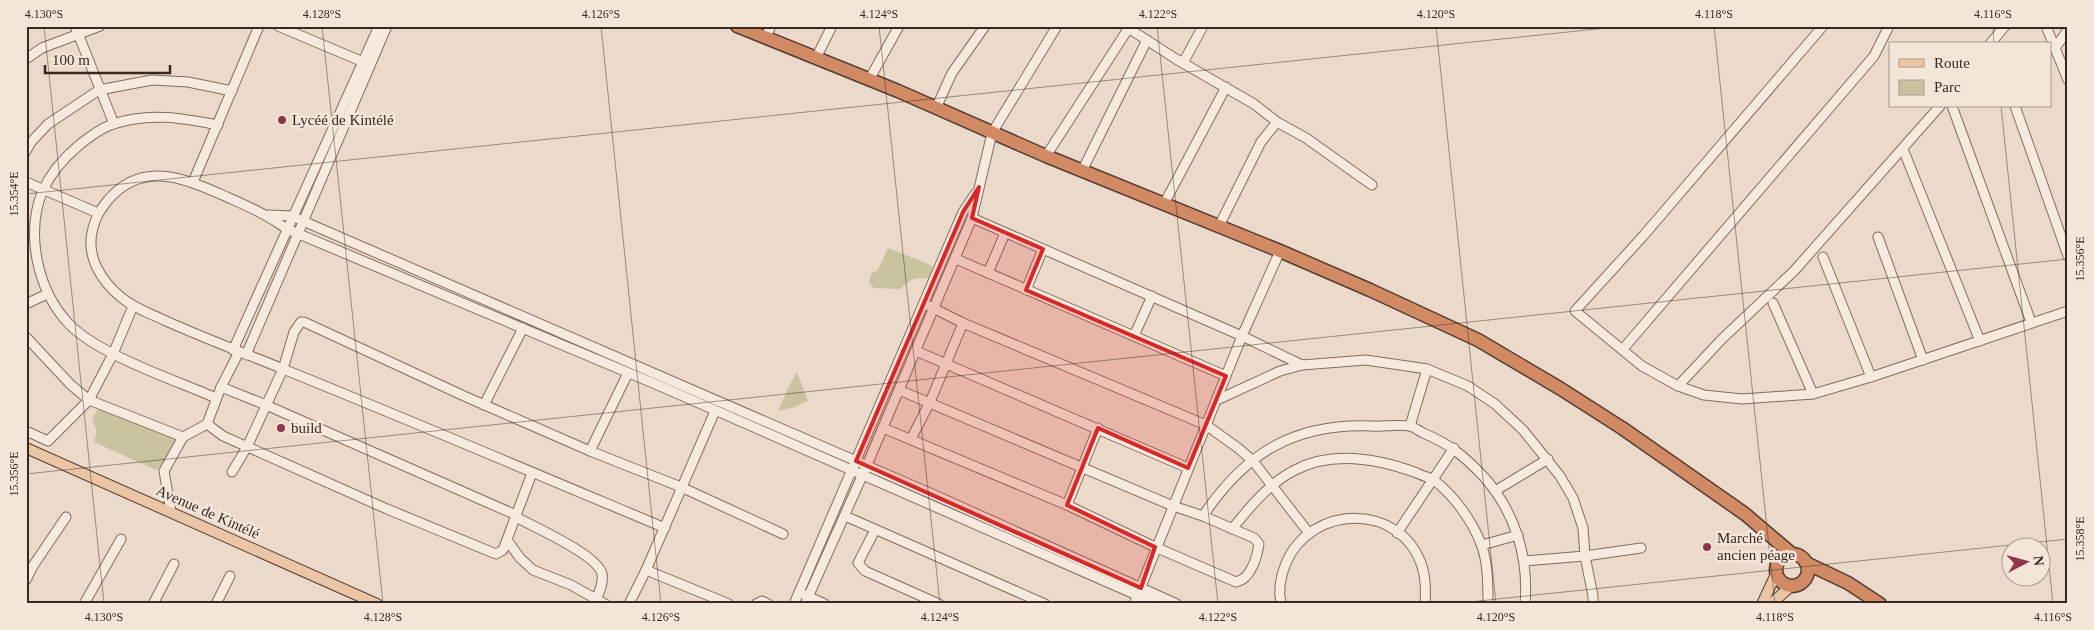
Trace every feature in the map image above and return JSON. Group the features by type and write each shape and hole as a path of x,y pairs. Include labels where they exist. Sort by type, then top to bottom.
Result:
{"highway":[{"path":"737,26 768,32 816,58 1082,171 1280,251 1478,340 1562,389 1622,428 1745,514 1787,556"},
{"path":"1806,569 1800,583 1792,586 1780,581 1776,574 1776,565 1787,556 1800,556 1806,569 1841,580 1880,604"}],"main road":[{"name":"Avenue de Kintélé","path":"26,448 377,604"},
{"path":"1762,604 1776,574"},
{"path":"1771,604 1792,586"}],"street":[{"path":"26,59 76,30 100,26"},
{"path":"193,182 259,26"},
{"path":"278,26 366,64"},
{"path":"171,512 164,471 183,437 206,424 221,387 298,233 366,64 379,26"},
{"path":"239,352 292,216 386,26"},
{"path":"816,58 832,26"},
{"path":"869,80 898,26"},
{"path":"936,108 952,73 984,26"},
{"path":"807,600 956,259 972,218 992,133 1057,26"},
{"path":"1183,63 1202,26"},
{"path":"1823,26 1644,236 1575,311 1642,366 1678,386 1704,395 1742,399 1813,394 1871,377 2032,322 2068,312"},
{"path":"1623,349 1874,56 1889,26"},
{"path":"1992,42 2005,26"},
{"path":"2046,26 2068,80"},
{"path":"1046,156 1128,27 1183,63 1254,104 1277,122 1306,138 1372,185"},
{"path":"76,30 114,124"},
{"path":"2055,48 2068,30"},
{"path":"1082,171 1147,40"},
{"path":"26,150 48,124 99,90 152,80 188,82 232,91"},
{"path":"1164,204 1226,87"},
{"path":"1678,386 1722,339 1794,271 1938,108"},
{"path":"1953,108 2032,322"},
{"path":"2016,108 2068,256"},
{"path":"216,398 113,354 78,334 59,312 47,294 36,257 36,217 44,190 66,157 101,129 114,124 155,116 176,116 218,125"},
{"path":"1219,226 1261,142 1277,122"},
{"path":"1903,148 1980,341"},
{"path":"665,528 474,446 239,352 133,306 105,283 96,270 92,252 92,230 98,213 118,189 135,179 167,175 193,182 268,215 287,229 716,411 855,465 867,465 1137,596 1177,604"},
{"path":"26,182 98,213"},
{"path":"794,604 925,304 963,212 978,187"},
{"path":"268,215 292,216 855,465 863,475 1156,604"},
{"path":"972,218 1242,336 1302,365"},
{"path":"988,273 1005,233"},
{"path":"1878,237 1923,360"},
{"path":"1026,290 1043,249"},
{"path":"1137,596 1155,547 1242,336 1280,251"},
{"path":"1823,257 1871,377"},
{"path":"956,259 1226,376"},
{"path":"26,304 47,294"},
{"path":"1134,336 1152,296"},
{"path":"1774,303 1813,394"},
{"path":"925,304 963,323 1206,425 1253,461 1308,532"},
{"path":"26,431 48,441 89,400 113,354 133,306"},
{"path":"232,472 247,447 283,369 294,332 301,322 304,322 484,405 590,451 681,487 783,534"},
{"path":"911,439 930,402 963,323"},
{"path":"484,405 524,328"},
{"path":"26,337 70,384 89,400 183,437"},
{"path":"916,351 946,362 1188,468"},
{"path":"1217,400 1263,377 1302,365 1366,360 1427,369 1468,386 1495,404 1529,436 1560,476 1578,510 1583,528 1585,556 1593,604"},
{"path":"1410,426 1427,369"},
{"path":"590,451 628,373"},
{"path":"221,387 266,405 516,516 564,542 593,561 602,572 602,581 595,602"},
{"path":"883,428 1067,505 1155,547 1236,582 1245,579 1256,558 1259,544 1254,538 1204,516 1172,506 1083,466 899,390"},
{"path":"629,604 665,528 681,487 716,411"},
{"path":"206,424 223,436 247,447 387,509 496,554 503,550 532,472"},
{"path":"1204,516 1231,479 1278,444 1301,434 1326,428 1354,425 1410,426 1454,448 1471,463 1495,490 1508,511 1518,535 1524,561 1525,604"},
{"path":"1067,505 1098,428"},
{"path":"1397,533 1454,448"},
{"path":"1232,529 1254,502 1272,485 1296,469 1326,460 1353,458 1371,460 1404,468 1433,479 1456,502 1474,527 1482,546 1487,574 1488,604"},
{"path":"1495,490 1548,459"},
{"path":"845,516 1022,600 1045,604"},
{"path":"1279,602 1281,574 1291,551 1308,532 1330,521 1353,517 1376,521 1397,533 1412,547 1421,565 1426,584 1425,604"},
{"path":"26,580 33,566 66,518"},
{"path":"874,530 858,562 861,568 939,604"},
{"path":"1482,546 1518,535"},
{"path":"84,604 121,539"},
{"path":"507,540 520,558 533,570 572,585 595,602 605,604"},
{"path":"1524,561 1585,556 1641,548"},
{"path":"153,604 174,564"},
{"path":"646,570 728,604"},
{"path":"216,604 230,576"},
{"path":"799,592 807,600 825,604"},
{"path":"756,604 762,601 768,604"}],"highlighted area":[{"path":"979,187 972,218 1043,249 1026,290 1226,376 1188,468 1098,428 1067,505 1155,547 1141,588 856,461 963,212"}],"green space":[{"path":"888,248 931,265 935,276 931,280 914,279 900,289 874,288 869,283 871,274 878,270"},
{"path":"797,372 808,401 778,411 789,386"},
{"path":"99,407 176,438 165,461 156,470 94,442 97,431 92,419"}],"place":[{"name":"Lycéé de Kintélé","path":"282,120"},
{"name":"build","path":"281,428"},
{"name":"Marché ancien péage","path":"1707,547"}]}
